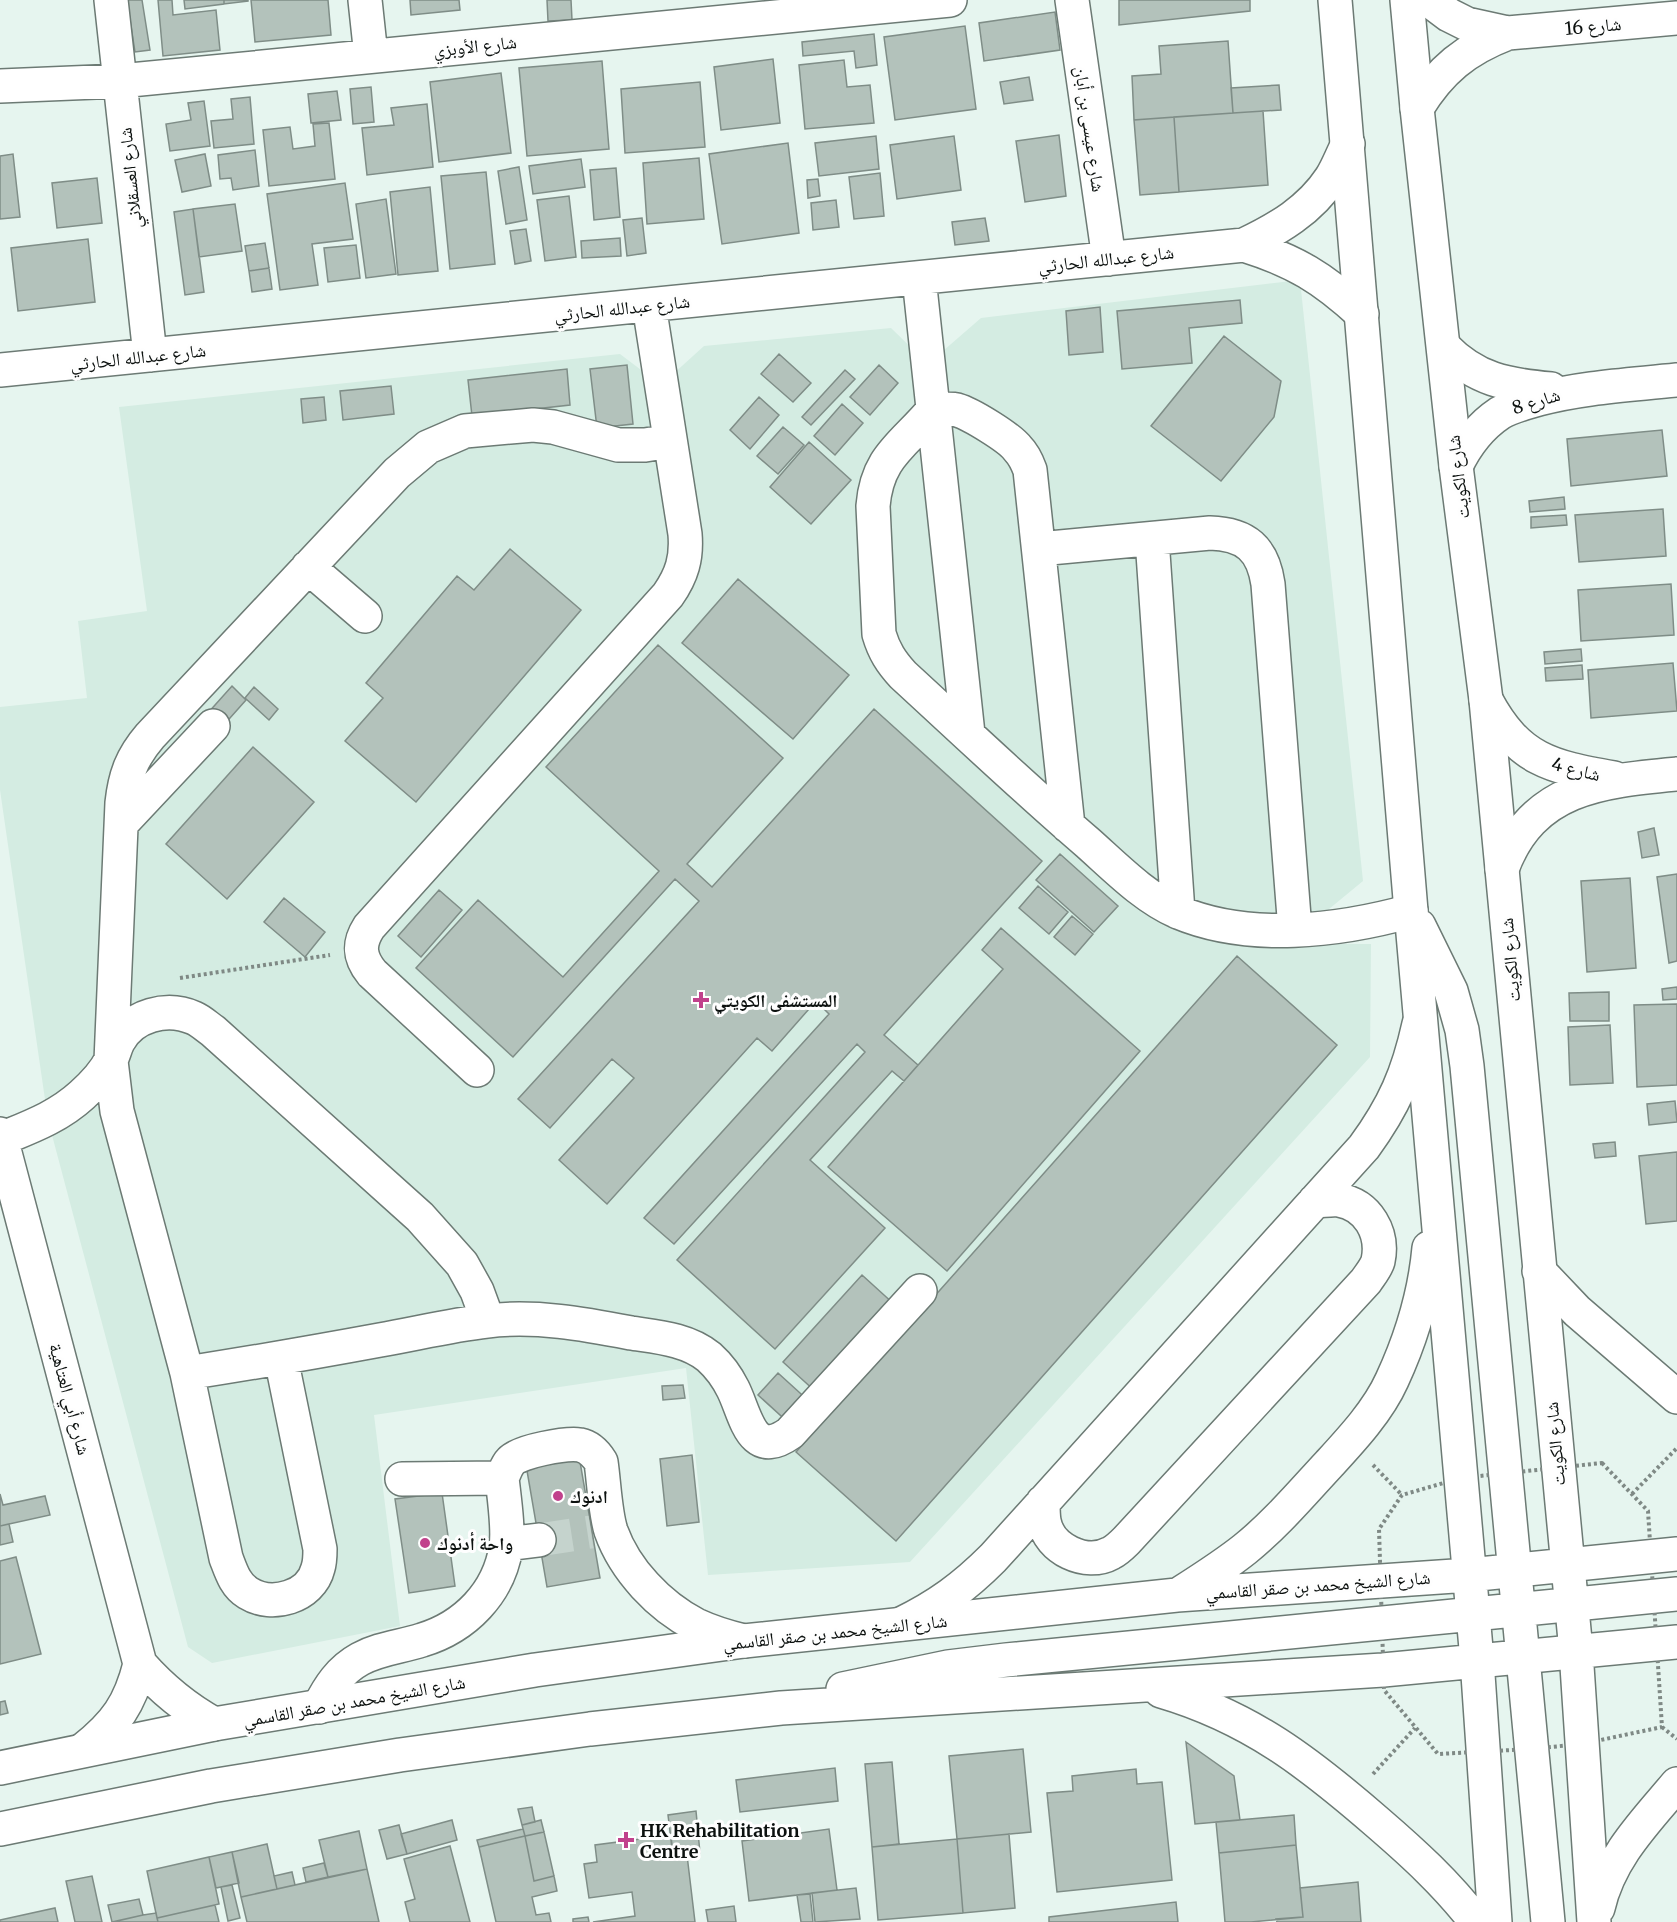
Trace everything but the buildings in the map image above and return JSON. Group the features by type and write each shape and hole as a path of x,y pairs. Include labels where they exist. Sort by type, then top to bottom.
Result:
{"main road":[{"name":"شارع العسقلاني","path":"111,0 150,355"},
{"path":"365,0 371,56"},
{"name":"شارع الأوبزي","path":"0,86 120,81 823,6 950,0"},
{"name":"شارع عيسى بن أبان","path":"1072,0 1109,259"},
{"path":"1335,0 1420,1020 1477,1660 1495,1922"},
{"name":"شارع الكويت","path":"1407,0 1456,466 1486,700 1566,1565 1576,1651 1595,1922"},
{"name":"شارع 16","path":"1429,0 1449,15 1467,24 1508,33 1677,18"},
{"name":"شارع 16","path":"1417,108 1427,90 1455,61 1508,33"},
{"name":"شارع عبدالله الحارثي","path":"0,370 1244,245 1277,229 1307,207 1331,178 1348,144"},
{"name":"شارع عبدالله الحارثي","path":"1244,245 1277,256 1308,271 1362,314"},
{"path":"919,278 968,735"},
{"path":"477,1070 372,973 364,963 360,950 362,938 369,927 678,582 684,566 686,550 649,305"},
{"name":"شارع 8","path":"1444,347 1456,360 1488,378 1505,383 1571,391"},
{"name":"شارع 8","path":"1456,466 1474,435 1501,412 1517,405 1571,391 1677,380"},
{"path":"1068,826 1030,470 1017,446 959,411 933,410 884,463 874,491 879,634 884,650 892,663 1068,826 1150,896 1178,912 1208,922 1271,930 1295,930 1342,927 1372,922 1411,911"},
{"path":"281,1358 320,1549 318,1570 306,1588 288,1599 267,1601 247,1593 233,1578 226,1558 187,1372 117,1111 111,1061 124,784 129,766 138,750 308,567 412,459 428,447 465,431 532,425 553,427 618,445 645,445 670,441"},
{"path":"1039,549 1228,534 1244,540 1257,552 1265,567 1295,930"},
{"path":"1152,539 1178,912"},
{"path":"308,567 364,616"},
{"name":"شارع 4","path":"1486,700 1495,718 1508,735 1540,760 1560,768 1621,779"},
{"path":"122,823 213,726"},
{"name":"شارع 4","path":"1502,869 1518,835 1530,820 1560,798 1621,779 1677,774"},
{"path":"1411,911 1451,991 1462,1030 1548,1922"},
{"path":"0,1136 48,1120 83,1095 111,1061 118,1041 133,1024 152,1014 175,1012 196,1018 420,1217 462,1264 477,1291 488,1321"},
{"path":"901,1624 927,1612 972,1578 1364,1147 1385,1119 1405,1076 1413,1054 1420,1020"},
{"name":"شارع أبي العتاهية","path":"0,1136 140,1664 174,1698 214,1724"},
{"path":"1177,1595 1239,1554 1278,1519 1350,1441 1380,1401 1392,1380 1420,1301 1428,1260 1434,1177"},
{"path":"1043,1502 1044,1522 1053,1541 1070,1554 1090,1558 1110,1554 1126,1541 1366,1281 1378,1263 1380,1242 1373,1222 1358,1207 1338,1200 1315,1201"},
{"path":"1539,1271 1577,1311 1677,1397"},
{"path":"187,1372 281,1358 488,1321 562,1321 669,1339 690,1346 708,1356 723,1371 734,1389 753,1434 761,1440 771,1442 782,1439 790,1432 920,1291"},
{"path":"319,1707 328,1688 342,1672 358,1660 377,1650 420,1641 442,1633 462,1622 478,1606 492,1587 507,1544 502,1478 506,1468 520,1454 570,1445 589,1448 601,1462 601,1531 621,1552 652,1594 694,1624 744,1641"},
{"path":"402,1479 502,1478"},
{"path":"507,1544 539,1540"},
{"name":"شارع الشيخ محمد بن صقر القاسمي","path":"0,1768 214,1724 535,1670 744,1641 1177,1595 1469,1575 1677,1554"},
{"path":"781,1708 892,1677 948,1667 1677,1594"},
{"path":"0,1829 211,1786 400,1755 590,1729 781,1708 1383,1670 1677,1642"},
{"name":"شارع أبي العتاهية","path":"83,1750 104,1733 121,1713 134,1690 140,1664"},
{"path":"1145,1686 1192,1701 1255,1729 1289,1751 1350,1799 1436,1874 1476,1922"},
{"path":"1595,1922 1602,1890 1610,1872 1638,1830 1677,1784"}],"path":[{"path":"152,1014 181,977 360,950"},
{"path":"1632,1494 1677,1448"},
{"path":"1662,1727 1677,1739"},
{"path":"1350,1799 1415,1728"}],"shaded area":[{"name":"المستشفى الكويتي","path":"1300,280 1363,881 1329,909 1334,944 1371,944 1370,1057 910,1562 708,1575 686,1368 374,1415 400,1626 212,1663 188,1647 48,1120 0,790 0,707 87,698 78,621 147,611 119,407 620,354 661,385 704,346 891,328 928,364 981,318"}],"tunnel":[{"path":"539,1540 591,1532"}],"place":[{"name":"المستشفى الكويتي","path":"701,1000"},
{"name":"ادنوك","path":"558,1496"},
{"name":"واحة أدنوك","path":"425,1543"},
{"name":"HK Rehabilitation Centre","path":"626,1840"}]}
